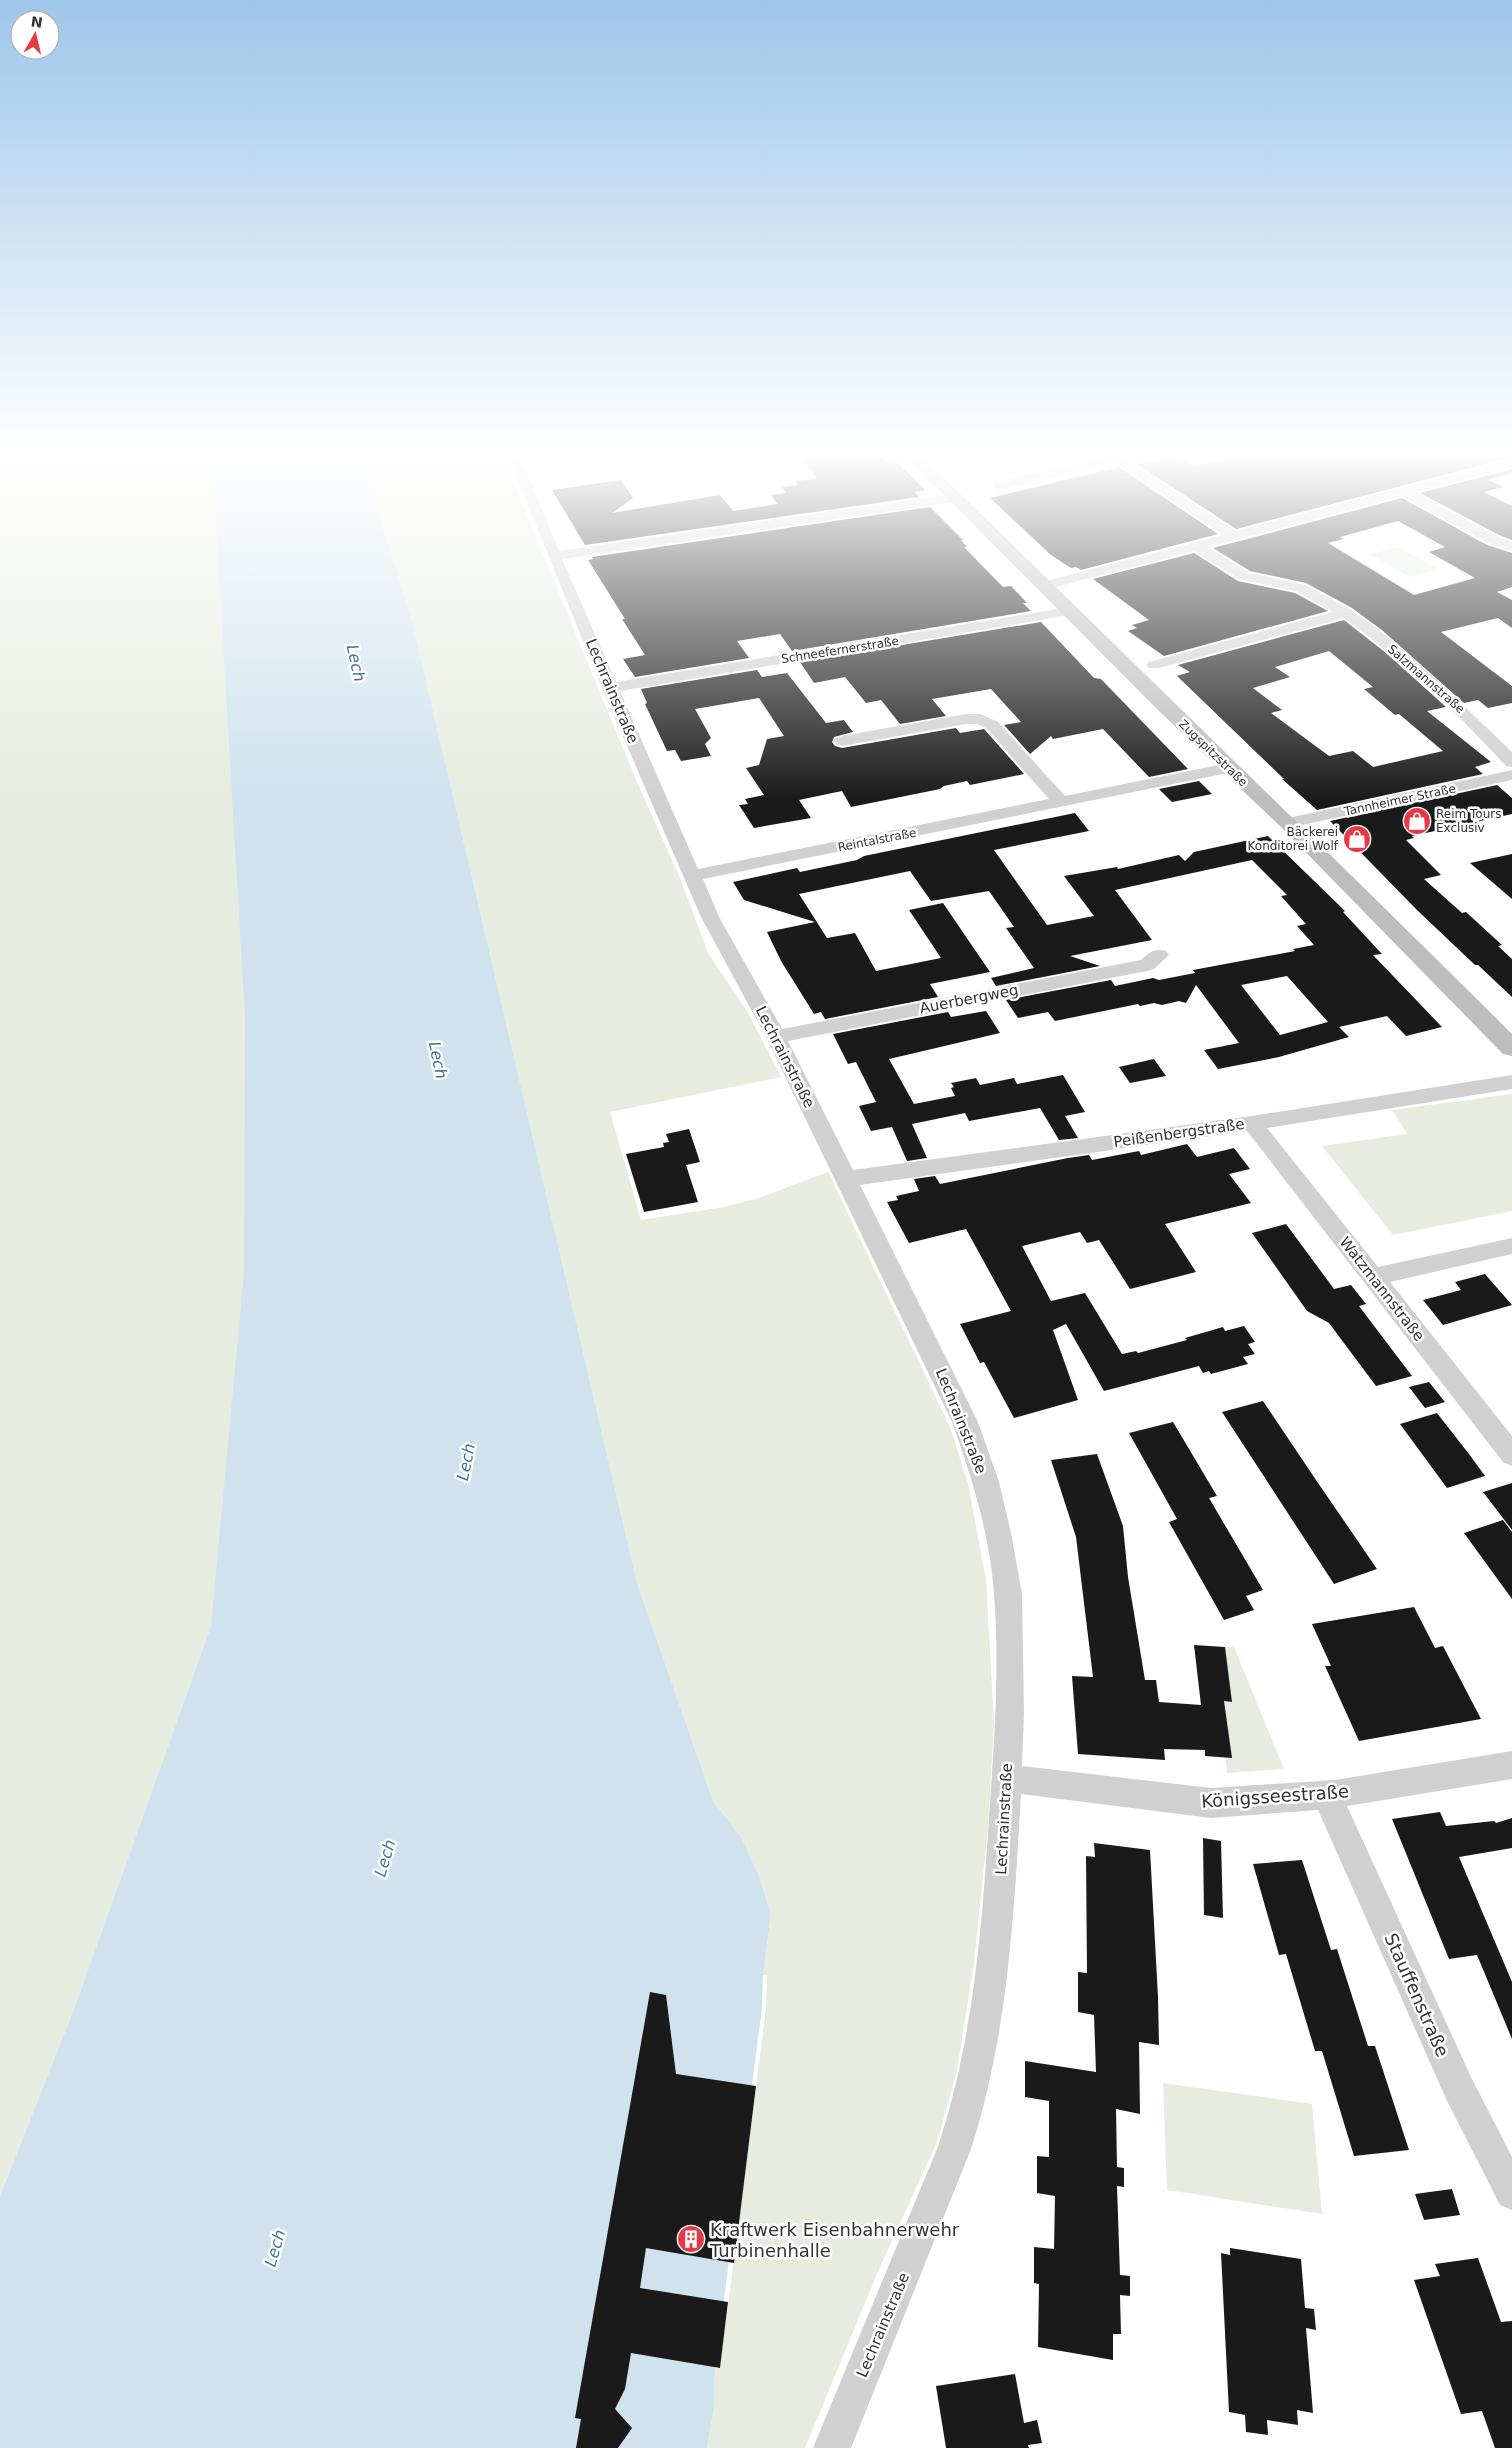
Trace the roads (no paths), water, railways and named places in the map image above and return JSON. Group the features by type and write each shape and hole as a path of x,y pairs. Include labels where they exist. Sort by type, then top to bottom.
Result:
{"street":[{"name":"Lechrainstraße","path":"561,572 710,917 776,1037 949,1386 965,1422 986,1482 998,1533 1008,1594 1010,1704 1007,1778 1001,1875 983,2041 967,2110 954,2149 832,2448"},
{"name":"Zugspitzstraße","path":"1030,572 1228,768 1288,823 1512,1048"},
{"path":"1044,586 1096,572"},
{"name":"Salzmannstraße","path":"1238,572 1244,576 1300,588 1346,613 1377,635 1459,707 1512,762"},
{"name":"Schneefernerstraße","path":"610,688 1069,611"},
{"path":"1154,665 1346,613"},
{"path":"842,741 966,719 980,719 992,725 1061,802"},
{"name":"Reintalstraße","path":"692,876 1228,768"},
{"name":"Tannheimer Straße","path":"1288,823 1512,775"},
{"name":"Auerbergweg","path":"776,1037 1147,965 1159,955"},
{"name":"Peißenbergstraße","path":"846,1179 1252,1123 1512,1082"},
{"name":"Watzmannstraße","path":"1252,1123 1512,1455"},
{"path":"1373,1278 1512,1246"},
{"name":"Königsseestraße","path":"1007,1778 1211,1803 1327,1795 1512,1765"},
{"name":"Stauffenstraße","path":"1327,1795 1459,2089 1512,2193"}],"water":[{"name":"Lech","path":"219,572 397,572 413,625 637,1583 713,1801 741,1837 759,1876 771,1914 763,1975 762,2008 715,2368 714,2408 707,2448 0,2448 0,2196 74,2009 211,1626 244,1273 245,1015"}],"place":[{"name":"Reim Tours Exclusiv","path":"1417,821"},
{"name":"Bäckerei Konditorei Wolf","path":"1357,839"},
{"name":"Kraftwerk Eisenbahnerwehr Turbinenhalle","path":"691,2239"}]}
